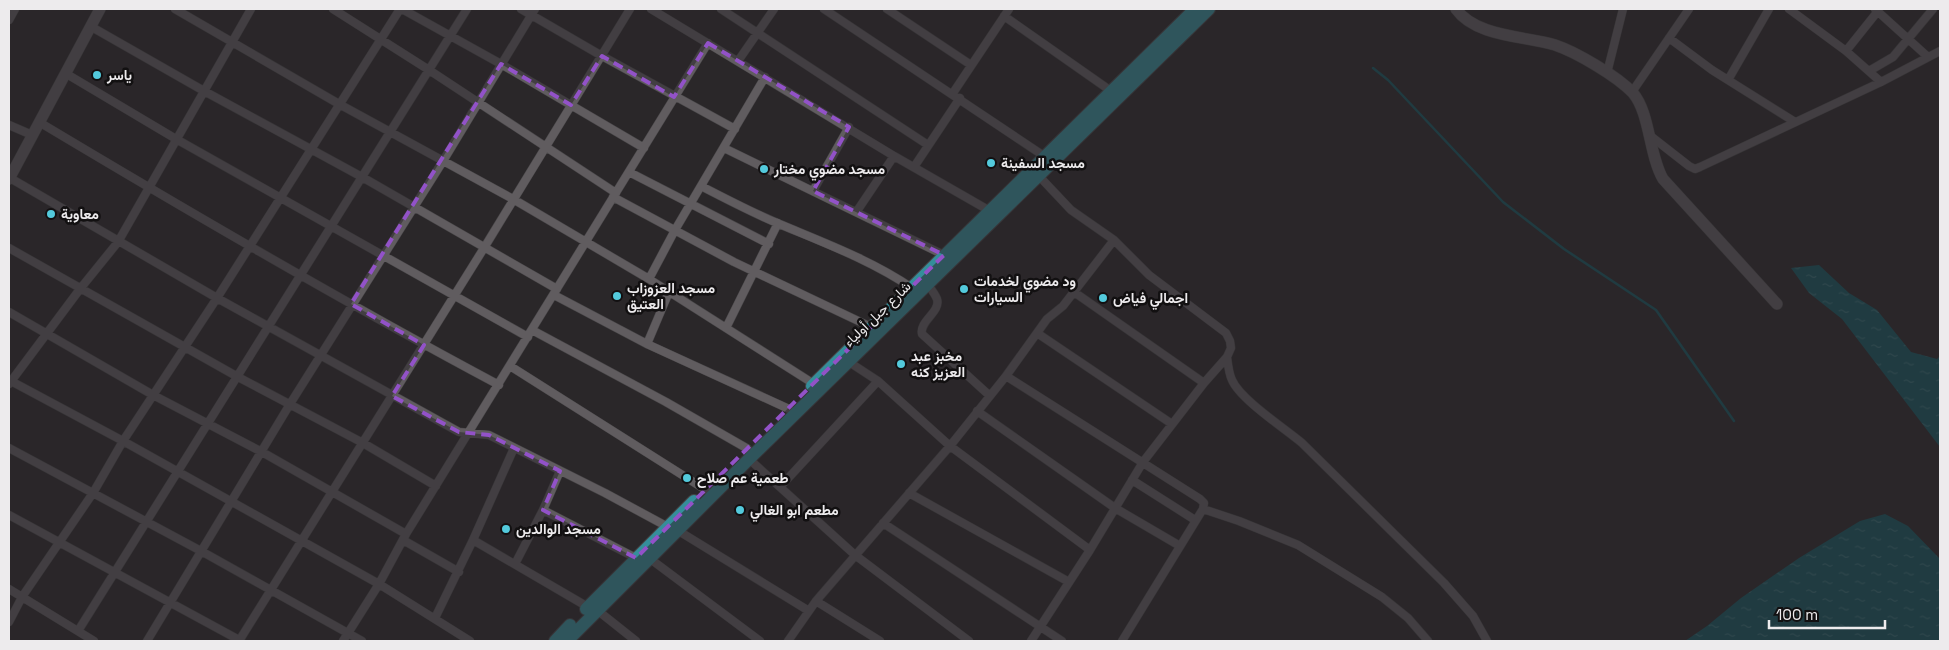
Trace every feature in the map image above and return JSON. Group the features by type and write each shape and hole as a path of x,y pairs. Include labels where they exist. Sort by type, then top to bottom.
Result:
{"main road":[{"name":"شارع جبل أولياء","path":"779,424 789,408 1195,9"},
{"name":"شارع جبل أولياء","path":"555,641 592,609 779,424 849,362 1209,9"},
{"name":"شارع جبل أولياء","path":"672,529 706,490 749,454"},
{"name":"شارع جبل أولياء","path":"567,641 592,609"}],"street":[{"path":"9,20 15,9"},
{"path":"100,9 64,73 9,179 392,396 459,432 484,434 605,492 672,529 809,611"},
{"path":"175,9 340,104 513,199 649,279 814,384"},
{"path":"251,9 231,41 118,242 10,382 123,441 379,584 470,641"},
{"path":"334,9 546,146 615,195 675,230 871,328"},
{"path":"9,622 22,597 93,493 123,441 217,298 309,150 401,9 501,64 644,148"},
{"path":"78,631 176,471 238,376 467,9"},
{"path":"521,9 533,12 602,56 735,129"},
{"path":"9,516 114,571 240,641 630,9"},
{"path":"651,9 894,156 990,211"},
{"path":"721,9 928,145"},
{"path":"738,61 774,9"},
{"path":"824,9 960,98 1044,156"},
{"path":"887,9 971,65"},
{"path":"952,93 1009,9"},
{"path":"1456,9 1463,17 1478,26 1566,49 1607,73 1632,92 1641,107 1658,170 1670,190 1777,304"},
{"path":"1607,73 1623,9"},
{"path":"1632,92 1689,9"},
{"path":"1728,80 1769,9"},
{"path":"1789,9 1846,51 1881,82"},
{"path":"1869,71 1893,57 1933,9"},
{"path":"1846,51 1876,10 1928,57"},
{"path":"147,641 290,404 443,161 533,12"},
{"path":"1004,16 1111,91"},
{"path":"90,26 309,150 362,177 647,344 789,408"},
{"path":"1668,38 1728,80 1795,122"},
{"path":"344,641 379,584 404,537 708,43"},
{"path":"1648,134 1694,169 1711,163 1881,82 1940,51"},
{"path":"64,73 176,139 454,294 666,402 749,454 780,487 855,556 969,641"},
{"path":"649,279 675,230 765,77"},
{"path":"914,166 960,98"},
{"path":"39,122 300,276 499,385"},
{"path":"9,125 32,135"},
{"path":"813,191 849,128"},
{"path":"724,148 944,255"},
{"path":"856,212 894,156"},
{"path":"629,172 769,244"},
{"path":"1031,641 1090,550 1143,462 1204,383 1227,358 1231,348 1226,333 1149,275 1114,240 1071,210 1038,175"},
{"path":"701,186 778,223 834,247 912,288"},
{"path":"726,328 778,223"},
{"path":"788,641 816,601 950,446 1006,376 1047,319 1063,306 1114,240"},
{"path":"9,248 238,376 363,442 436,486"},
{"path":"928,285 937,300 937,305 921,327 922,334 990,396"},
{"path":"647,344 669,292"},
{"path":"1074,292 1204,383"},
{"path":"9,312 153,395 262,452 332,492 458,572"},
{"path":"1037,334 1172,424"},
{"path":"1227,358 1232,380 1238,390 1302,443 1444,583 1473,616 1487,641"},
{"path":"849,362 878,381 950,446 1090,550"},
{"path":"510,366 706,490"},
{"path":"1006,376 1143,462 1204,503 1196,520 1122,641"},
{"path":"780,487 878,381"},
{"path":"978,411 1115,508 1180,546"},
{"path":"9,448 201,551 362,641"},
{"path":"435,618 473,540 514,448"},
{"path":"515,564 543,510 560,471"},
{"path":"1132,480 1196,520"},
{"path":"909,493 1069,582"},
{"path":"1202,509 1239,521 1298,546 1392,605 1408,618 1428,641"},
{"path":"543,510 642,558 760,641"},
{"path":"884,523 1062,641"},
{"path":"473,540 592,609 636,641"},
{"path":"9,589 94,641"},
{"path":"816,601 880,641"}],"highlighted area":[{"path":"708,43 849,127 813,191 944,255 636,558 543,510 560,471 489,435 459,432 392,396 424,345 351,304 501,64 571,105 602,56 674,97"}],"water":[{"path":"1819,265 1849,293 1877,310 1911,352 1937,359 1940,356 1940,447 1842,319 1809,293 1791,268"},
{"path":"1885,514 1908,526 1940,559 1940,641 1685,641 1707,626 1741,598 1799,558 1860,521"}],"waterway":[{"path":"1373,68 1388,80 1503,202 1564,249 1656,310 1734,421"}],"place":[{"name":"ياسر","path":"97,75"},
{"name":"مسجد السفينة","path":"991,163"},
{"name":"مسجد مضوي مختار","path":"764,169"},
{"name":"معاوية","path":"51,214"},
{"name":"ود مضوي لخدمات السيارات","path":"964,289"},
{"name":"مسجد العزوزاب العتيق","path":"617,296"},
{"name":"اجمالي فياض","path":"1103,298"},
{"name":"مخبز عبد العزيز كنه","path":"901,364"},
{"name":"طعمية عم صلاح","path":"687,478"},
{"name":"مطعم ابو الغالي","path":"740,510"},
{"name":"مسجد الوالدين","path":"506,529"}]}
